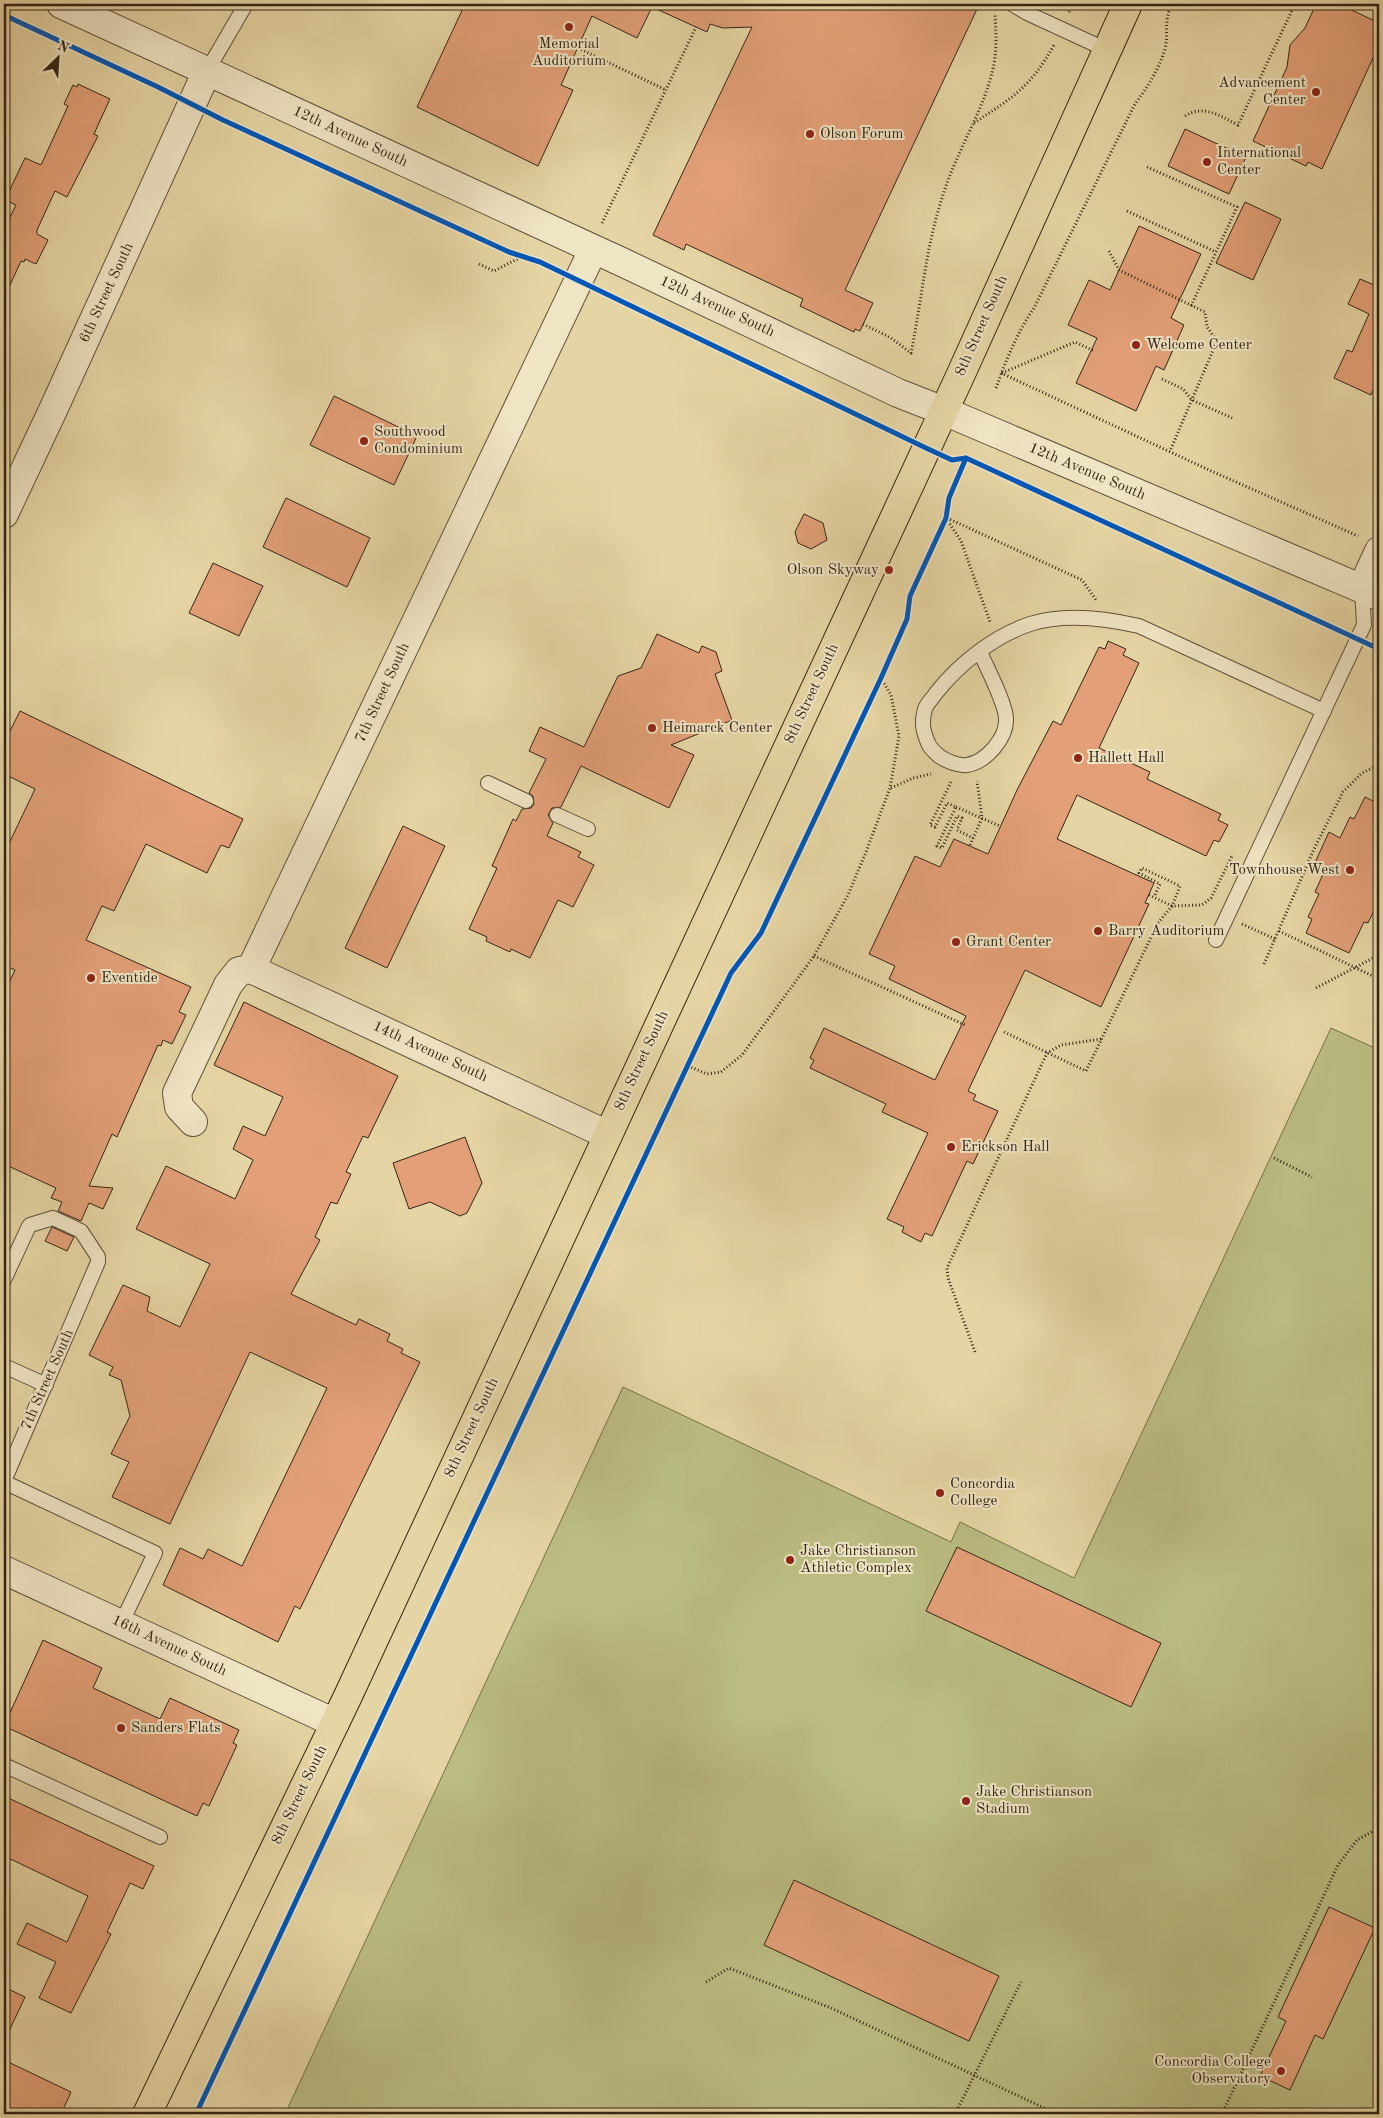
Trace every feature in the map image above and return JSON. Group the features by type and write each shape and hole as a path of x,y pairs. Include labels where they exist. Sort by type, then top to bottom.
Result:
{"main road":[{"name":"8th Street South","path":"147,2114 335,1723 944,411 1128,4"}],"street":[{"name":"12th Avenue South","path":"61,4 898,393 1371,592"},
{"name":"6th Street South","path":"4,514 54,410 207,71"},
{"name":"7th Street South","path":"252,969 593,250"},
{"path":"1371,592 1372,545"},
{"path":"193,1122 179,1107 177,1093 228,985 239,971 252,969"},
{"name":"14th Avenue South","path":"252,969 608,1135"},
{"name":"16th Avenue South","path":"4,1570 335,1723"}],"lane":[{"path":"207,71 246,4"},
{"path":"1012,4 1106,50"},
{"path":"1216,940 1364,625 1371,592"},
{"path":"980,652 1001,700 1006,720 1003,739 981,759 967,765 946,761 930,748 922,729 926,707 949,677 980,652 996,641 1030,624 1063,618 1109,619 1138,626 1324,711"},
{"path":"488,784 526,801"},
{"path":"557,815 588,829"},
{"name":"7th Street South","path":"4,1280 30,1225 53,1218 81,1231 98,1257 96,1267 80,1307 46,1385 8,1459 4,1481"},
{"path":"4,1366 46,1385"},
{"path":"4,1481 155,1553 121,1624"},
{"path":"4,1765 160,1837"}],"path":[{"path":"973,123 1007,102 1022,90 1049,54 1072,4"},
{"path":"996,388 1008,355 1024,322 1034,308 1135,104 1147,87 1155,70 1165,48 1166,15 1172,4"},
{"path":"1185,116 1192,112 1206,110 1238,125 1295,4"},
{"path":"863,324 891,338 911,353 921,300 924,264 932,229 944,191 982,102 994,64 996,46 995,11"},
{"path":"602,223 696,27"},
{"path":"578,48 666,90"},
{"path":"1147,167 1237,207 1191,306"},
{"path":"1127,211 1216,252"},
{"path":"1109,251 1119,270 1205,312 1207,327 1217,341 1170,451"},
{"path":"516,254 531,259"},
{"path":"479,264 494,271 523,256"},
{"path":"1002,373 1075,342 1094,351"},
{"path":"1002,373 1372,545"},
{"path":"1162,379 1184,389 1192,400 1232,418"},
{"path":"942,527 947,511"},
{"path":"946,518 1082,580 1109,619"},
{"path":"877,687 885,670"},
{"path":"688,1066 707,1074 721,1072 742,1055 814,956 848,895 890,788 900,736 891,695 881,678"},
{"path":"1264,964 1314,849 1344,792 1362,773 1379,765"},
{"path":"890,788 913,778 931,774"},
{"path":"952,780 930,825 935,827 947,803 1000,826"},
{"path":"970,845 982,818 977,781"},
{"path":"956,807 937,846 942,848 957,816 962,818 957,830 973,838"},
{"path":"1149,894 1172,906 1202,905 1212,898 1232,855"},
{"path":"1004,1032 1086,1070 1158,923 1172,906 1180,886 1142,868 1139,873 1160,884 1154,897"},
{"path":"1242,924 1275,939"},
{"path":"1279,931 1379,980"},
{"path":"814,956 965,1025"},
{"path":"1316,988 1379,956"},
{"path":"975,1352 948,1278 947,1268 1048,1053 1061,1045 1101,1038"},
{"path":"684,1075 692,1058"},
{"path":"1274,1158 1312,1177"},
{"path":"1222,2114 1338,1865 1358,1840 1379,1828"},
{"path":"706,1982 729,1968 831,2008 1057,2114"},
{"path":"955,2114 1021,1982"}],"green space":[{"name":"Jake Christianson Athletic Complex","path":"1331,1028 1379,1050 1379,2114 285,2114 623,1387 951,1542 960,1522 1074,1578"}],"building":[{"name":"Olson Forum","path":"465,4 967,4 977,9 845,290 873,303 860,331 855,329 854,332 800,306 803,299 686,244 684,250 653,235 752,27 723,28 710,24 707,32 652,7 637,38 592,16 561,85 573,90 538,166 417,107"},
{"name":"Advancement Center","path":"1316,4 1339,4 1379,23 1379,45 1322,169 1308,162 1306,166 1253,141 1287,67 1290,45 1305,28"},
{"path":"78,84 110,99 94,134 98,136 67,197 55,191 37,230 37,234 48,240 36,264 25,259 24,262 21,261 4,298 4,230 16,205 5,200 25,158 41,165 68,106 64,104 73,85 77,87"},
{"name":"International Center","path":"1185,129 1246,157 1229,194 1168,166"},
{"name":"International Center","path":"1245,202 1281,219 1253,280 1216,263"},
{"name":"Welcome Center","path":"1139,226 1201,254 1171,318 1184,325 1164,370 1156,366 1136,411 1076,383 1097,338 1068,325 1089,280 1110,290"},
{"path":"1360,279 1379,287 1379,377 1371,395 1334,378 1347,350 1352,352 1369,314 1348,304"},
{"name":"Southwood Condominium","path":"334,396 417,436 394,485 310,445"},
{"path":"286,498 370,538 347,587 263,547"},
{"path":"804,514 823,523 827,540 811,549 798,543 795,532"},
{"path":"213,563 263,586 239,636 189,613"},
{"path":"657,634 699,653 702,646 716,652 722,671 715,674 732,720 671,745 694,755 669,808 581,766 561,807 552,808 548,815 553,823 547,836 581,852 578,857 594,865 573,907 558,900 530,958 511,949 510,952 486,941 487,937 469,929 497,868 492,866 513,819 516,821 522,809 531,808 534,804 533,796 529,793 546,759 529,751 540,727 584,747 618,676 641,668"},
{"path":"1108,641 1126,649 1123,655 1139,663 1099,748 1150,772 1147,779 1221,814 1218,820 1228,825 1219,842 1214,840 1206,856 1077,795 1057,839 1154,883 1145,903 1149,904 1101,1007 1025,970 968,1091 976,1095 973,1100 998,1111 973,1164 967,1161 932,1236 925,1233 921,1242 902,1232 904,1227 887,1219 928,1133 882,1112 886,1104 810,1068 814,1060 810,1058 824,1028 935,1080 966,1016 889,979 895,966 869,954 915,856 940,867 954,839 988,854 1017,790 1053,721 1061,725 1099,647 1105,649"},
{"name":"Eventide","path":"20,711 243,819 229,848 221,845 207,873 146,844 114,911 102,906 86,940 191,987 179,1012 186,1015 172,1044 163,1040 161,1046 158,1045 117,1137 112,1134 89,1186 113,1188 103,1209 89,1203 81,1221 58,1211 62,1202 51,1198 56,1188 4,1164 4,993 15,970 4,965 4,854 35,789 4,774 4,743"},
{"name":"Townhouse West","path":"1365,797 1379,804 1379,900 1368,923 1364,922 1349,953 1306,933 1312,919 1308,917 1319,894 1315,892 1324,872 1313,867 1329,832 1340,838 1350,817 1354,819"},
{"path":"403,826 445,846 387,968 345,948"},
{"path":"244,1002 398,1076 368,1138 363,1136 346,1172 351,1174 337,1204 331,1202 315,1237 320,1240 291,1294 356,1325 359,1319 390,1334 387,1341 403,1349 401,1353 420,1362 300,1609 295,1606 278,1642 163,1585 180,1548 203,1559 208,1549 242,1566 327,1388 250,1352 170,1524 112,1497 129,1462 111,1454 130,1416 121,1380 109,1375 113,1367 89,1355 123,1285 150,1297 147,1311 180,1327 210,1264 136,1229 166,1166 235,1199 253,1160 233,1149 243,1126 265,1136 283,1097 214,1065"},
{"path":"465,1137 482,1183 467,1213 460,1216 430,1202 409,1209 393,1163"},
{"path":"52,1227 74,1237 67,1251 45,1241"},
{"path":"957,1547 1161,1643 1131,1707 926,1611"},
{"name":"Sanders Flats","path":"43,1640 102,1668 93,1688 160,1719 170,1698 239,1730 233,1743 237,1745 209,1806 203,1803 197,1816 4,1726"},
{"path":"4,1796 154,1866 143,1889 130,1883 107,1932 111,1934 71,2013 39,1998 56,1962 17,1944 27,1923 67,1942 88,1896 4,1856"},
{"path":"794,1880 999,1976 969,2041 764,1945"},
{"path":"1329,1907 1375,1928 1323,2039 1315,2035 1290,2090 1260,2076 1286,2021 1278,2017"},
{"path":"4,1987 25,1997 4,2042"},
{"path":"4,2060 71,2092 61,2114 4,2114"}],"cycle path":[{"path":"4,15 158,87 223,120 509,252 540,262 952,460 966,458 1379,649"},
{"path":"196,2114 731,973 761,933 881,678 907,619 910,596 946,518 949,498 966,458"}],"place":[{"name":"Memorial Auditorium","path":"569,27"},
{"name":"Advancement Center","path":"1316,92"},
{"name":"Olson Forum","path":"810,134"},
{"name":"International Center","path":"1207,162"},
{"name":"Welcome Center","path":"1136,345"},
{"name":"Southwood Condominium","path":"364,441"},
{"name":"Olson Skyway","path":"889,570"},
{"name":"Heimarck Center","path":"652,728"},
{"name":"Hallett Hall","path":"1078,758"},
{"name":"Townhouse West","path":"1350,870"},
{"name":"Barry Auditorium","path":"1098,931"},
{"name":"Grant Center","path":"956,942"},
{"name":"Eventide","path":"91,978"},
{"name":"Erickson Hall","path":"951,1147"},
{"name":"Concordia College","path":"940,1493"},
{"name":"Jake Christianson Athletic Complex","path":"790,1560"},
{"name":"Sanders Flats","path":"121,1728"},
{"name":"Jake Christianson Stadium","path":"966,1801"},
{"name":"Concordia College Observatory","path":"1281,2071"}]}
